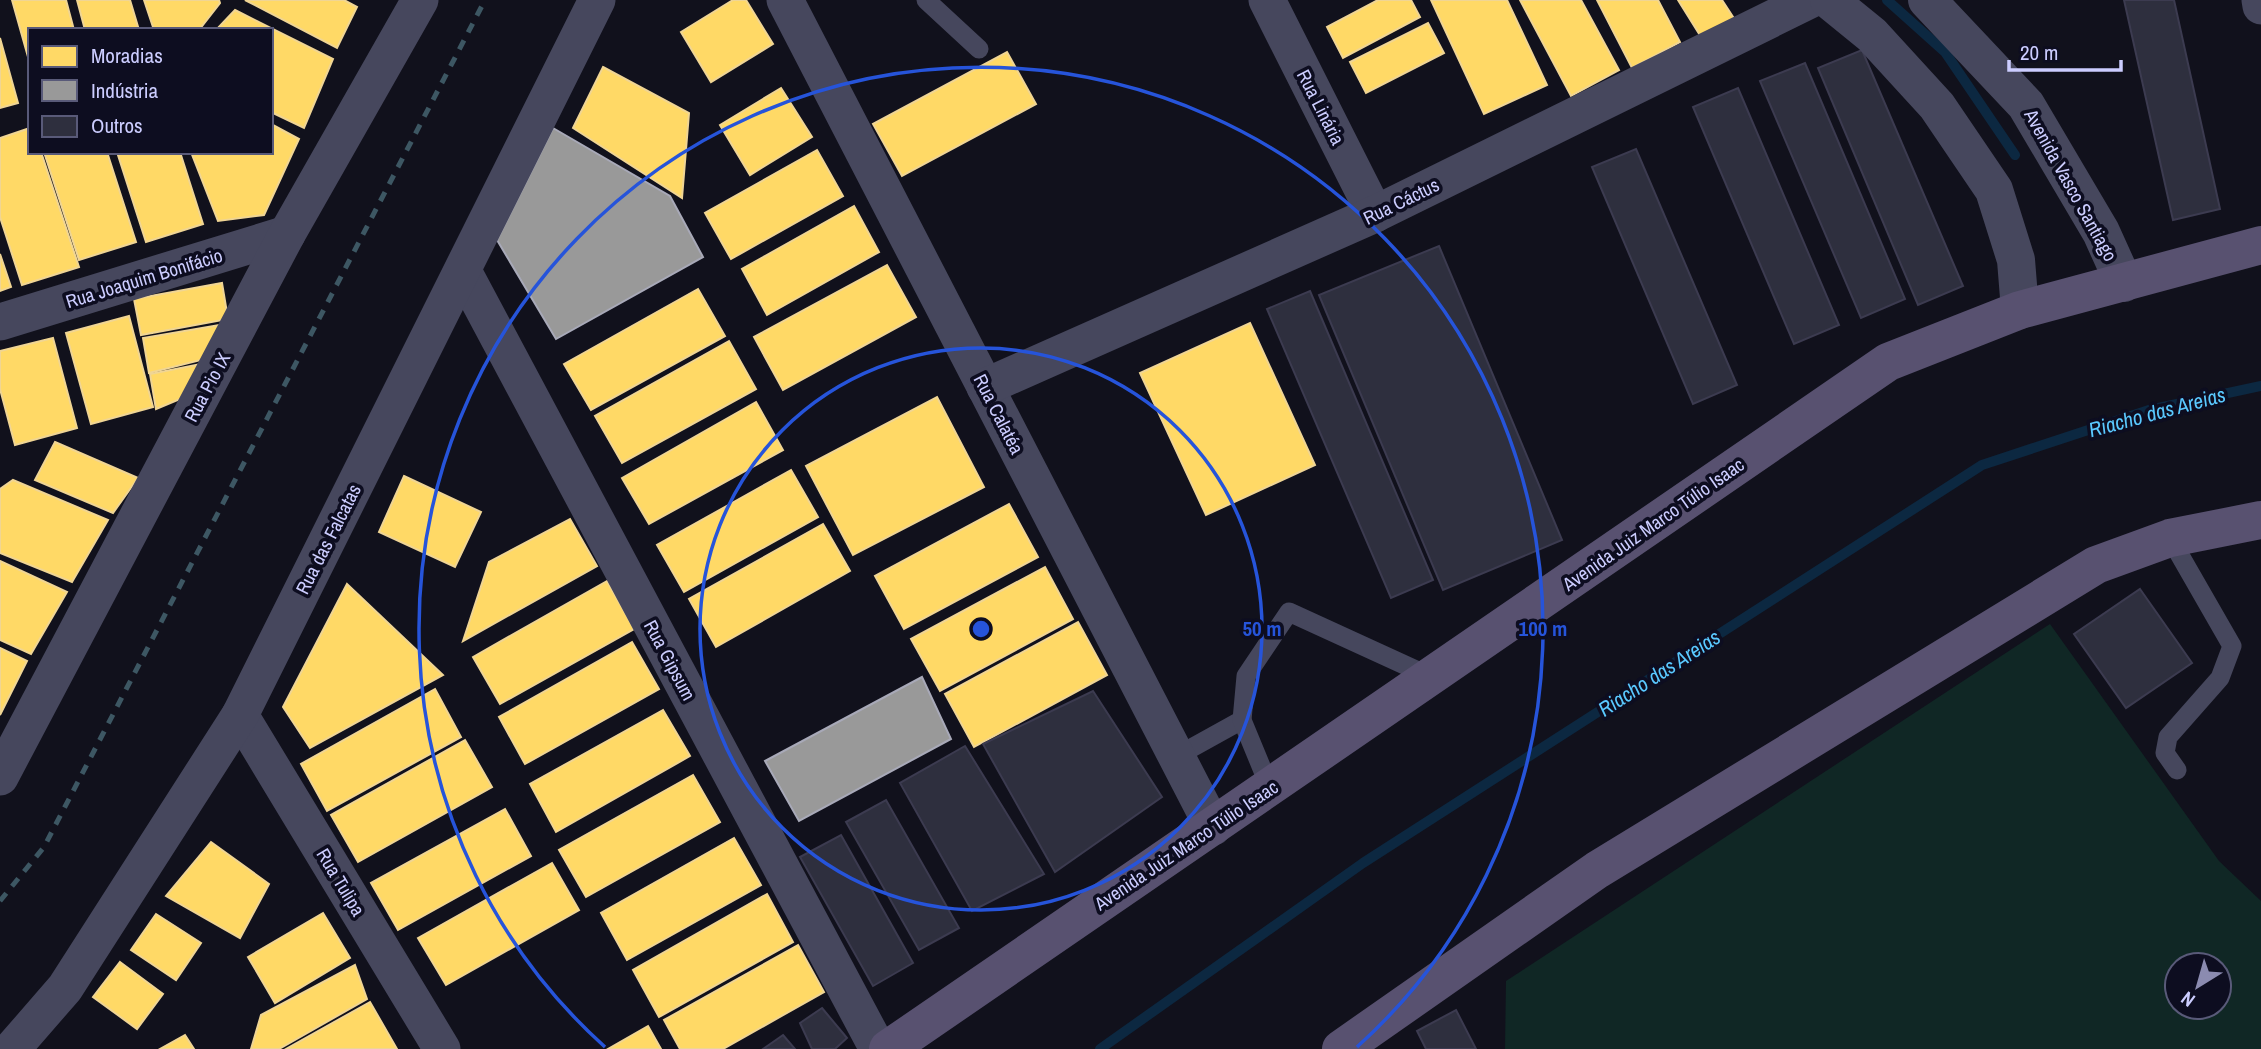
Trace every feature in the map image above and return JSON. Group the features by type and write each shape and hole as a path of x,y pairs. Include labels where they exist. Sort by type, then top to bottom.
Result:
{"main road":[{"name":"Avenida Juiz Marco Túlio Isaac","path":"888,1049 1888,362 2020,310 2261,246"},
{"path":"1341,1049 1597,870 2096,565 2170,538 2261,520"}],"street":[{"name":"Rua Pio IX","path":"0,777 287,234 420,0"},
{"name":"Rua das Falcatas","path":"12,1049 65,988 240,715 597,0"},
{"name":"Rua Calatéa","path":"785,0 1213,827"},
{"name":"Rua Linária","path":"1267,0 1376,214"},
{"name":"Rua Cáctus","path":"985,387 1376,214 1810,0"},
{"path":"1829,0 1871,35 1937,106 1994,190 2015,260 2020,310"},
{"name":"Avenida Vasco Santiago","path":"1927,0 2026,105 2101,232 2124,283"},
{"path":"2260,0 2261,6"},
{"name":"Rua Joaquim Bonifácio","path":"0,321 287,234"},
{"name":"Rua Gipsum","path":"463,271 878,1049"},
{"name":"Rua Tulipa","path":"240,715 442,1049"}],"lane":[{"path":"926,0 979,49"},
{"path":"2170,538 2232,646 2220,678 2168,737 2165,753 2177,769"},
{"path":"1270,788 1241,720 1246,676 1289,612 1431,677"},
{"path":"1177,756 1241,720"}],"green space":[{"path":"2050,624 2219,861 2261,901 2261,1049 1505,1049 1506,981"}],"building: Moradias":[{"path":"12,0 66,0 73,28 28,28 28,57"},
{"path":"77,0 130,0 138,28 84,28"},
{"path":"144,0 219,0 220,3 201,28 153,28"},
{"path":"245,0 344,0 357,7 337,48"},
{"path":"733,0 746,0 773,44 711,82 681,32"},
{"path":"1378,0 1411,0 1420,17 1343,58 1327,27"},
{"path":"1431,0 1507,0 1547,85 1484,114"},
{"path":"1520,0 1581,0 1619,70 1571,96"},
{"path":"1597,0 1658,0 1680,42 1632,68"},
{"path":"1678,0 1722,0 1735,20 1703,40"},
{"path":"235,10 271,28 218,28"},
{"path":"1428,23 1444,53 1366,93 1350,62"},
{"path":"273,29 333,59 304,128 273,113"},
{"path":"0,38 18,103 0,108"},
{"path":"1007,52 1036,104 902,176 873,124"},
{"path":"603,67 689,113 682,198 573,128"},
{"path":"781,88 812,137 750,175 720,125"},
{"path":"273,125 299,139 264,215 218,221 192,154 273,154"},
{"path":"28,129 28,154 42,154 79,267 22,285 0,217 0,138"},
{"path":"817,150 843,196 731,259 705,213"},
{"path":"45,154 108,154 136,242 79,260"},
{"path":"118,154 181,154 203,224 146,242"},
{"path":"854,206 879,252 767,315 742,269"},
{"path":"0,254 11,287 0,291"},
{"path":"887,265 916,317 783,390 754,337"},
{"path":"222,283 228,319 141,335 134,299"},
{"path":"698,289 725,336 591,410 564,364"},
{"path":"129,316 153,407 91,424 66,333"},
{"path":"1250,323 1315,465 1206,515 1140,373"},
{"path":"225,324 209,358 149,373 143,338"},
{"path":"53,338 77,428 15,445 0,389 0,351"},
{"path":"729,341 756,389 622,463 595,416"},
{"path":"211,362 185,397 156,409 150,374"},
{"path":"937,397 984,487 853,555 806,466"},
{"path":"756,402 783,450 649,524 622,478"},
{"path":"55,442 138,478 113,513 35,480"},
{"path":"791,470 818,517 684,592 657,545"},
{"path":"404,476 481,512 455,567 379,532"},
{"path":"13,480 108,520 72,582 0,553 0,489"},
{"path":"1009,504 1038,557 904,629 875,576"},
{"path":"570,519 597,566 463,641 489,562"},
{"path":"823,524 850,571 716,647 689,599"},
{"path":"0,561 67,592 31,654 0,640"},
{"path":"1045,567 1073,619 940,691 911,639"},
{"path":"607,581 634,629 500,704 473,657"},
{"path":"347,584 443,675 310,748 283,707"},
{"path":"1078,622 1107,675 974,747 945,694"},
{"path":"632,642 659,689 525,764 499,717"},
{"path":"0,648 27,661 0,715"},
{"path":"435,689 461,737 327,811 301,764"},
{"path":"663,710 690,756 556,832 530,784"},
{"path":"465,740 492,787 358,862 331,815"},
{"path":"693,775 720,822 586,897 559,850"},
{"path":"505,809 531,856 398,930 371,883"},
{"path":"734,838 761,885 627,960 601,913"},
{"path":"211,842 269,884 240,938 166,896"},
{"path":"552,863 579,910 446,985 418,938"},
{"path":"767,894 793,942 659,1017 633,970"},
{"path":"323,913 350,958 275,1003 248,957"},
{"path":"156,914 201,943 176,980 131,950"},
{"path":"798,945 824,992 723,1049 680,1049 664,1020"},
{"path":"120,962 163,994 137,1029 93,997"},
{"path":"355,965 367,999 279,1049 251,1049 261,1015"},
{"path":"370,1002 397,1049 286,1049"},
{"path":"648,1026 661,1049 608,1049"},
{"path":"185,1035 194,1049 160,1049"}],"building: Indústria":[{"path":"553,128 670,196 703,257 556,339 497,240"},
{"path":"922,677 951,739 799,821 765,761"}],"building: Outros":[{"path":"2124,0 2174,0 2220,209 2173,220"},
{"path":"1862,50 1963,286 1918,305 1818,68"},
{"path":"1805,63 1905,299 1861,318 1760,81"},
{"path":"1738,88 1839,325 1794,344 1693,107"},
{"path":"1636,149 1737,385 1693,404 1592,167"},
{"path":"1439,246 1562,540 1443,590 1319,295"},
{"path":"1310,291 1433,580 1391,598 1267,309"},
{"path":"2140,589 2192,663 2126,708 2074,634"},
{"path":"1093,691 1162,797 1055,872 983,744"},
{"path":"965,746 1044,874 972,911 900,783"},
{"path":"886,800 959,928 919,950 846,822"},
{"path":"841,835 913,963 873,986 800,857"},
{"path":"822,1008 847,1038 835,1049 812,1049 800,1023"},
{"path":"1456,1010 1476,1049 1426,1049 1417,1031"},
{"path":"783,1035 795,1049 763,1049"}],"waterway":[{"path":"1887,0 1945,52 2015,155"},
{"name":"Riacho das Areias","path":"1100,1049 1363,863 1982,465 2149,410 2261,386"}],"railway":[{"path":"0,901 44,847 485,0"}]}
